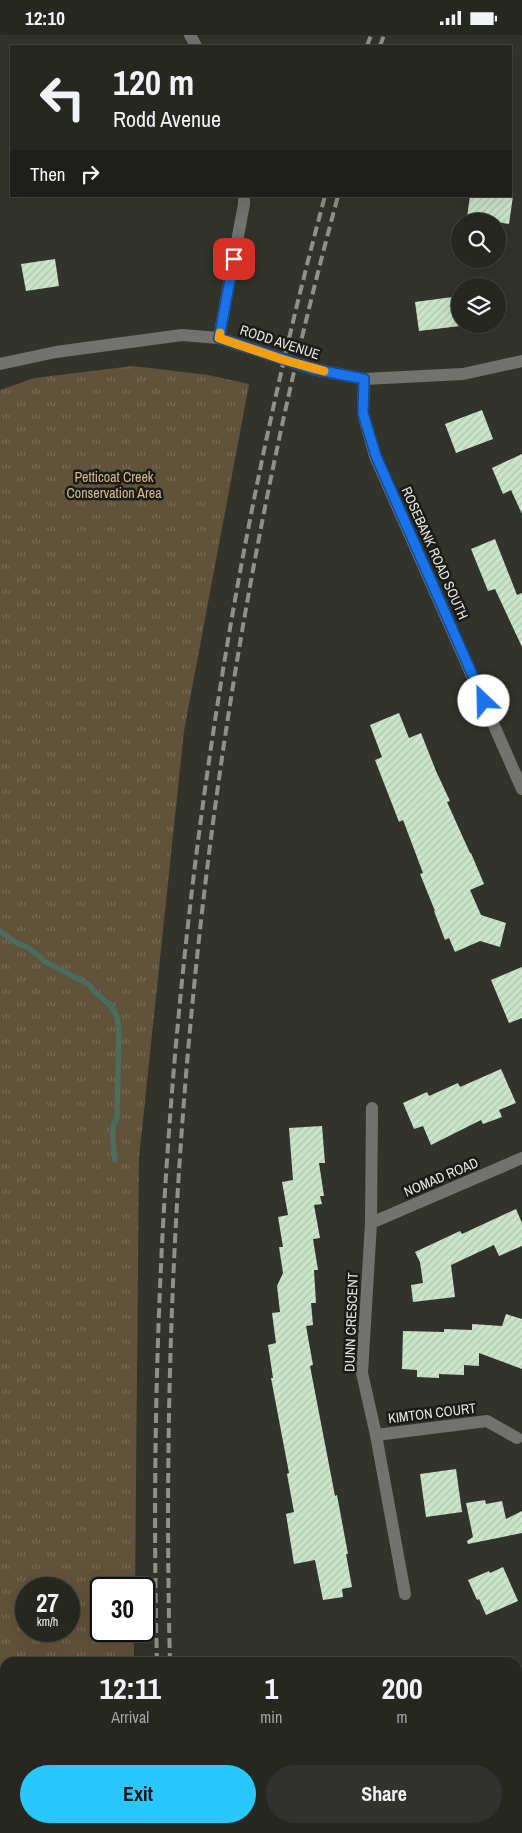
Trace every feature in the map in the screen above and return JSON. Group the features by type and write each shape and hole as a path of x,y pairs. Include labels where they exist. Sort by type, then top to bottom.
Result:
{"street":[{"path":"219,338 244,197"},
{"name":"RODD AVENUE","path":"0,364 56,352 182,335 219,338 313,369 364,379 463,374 522,361"},
{"name":"ROSEBANK ROAD SOUTH","path":"364,379 363,413 376,456 522,789"},
{"name":"DUNN CRESCENT","path":"372,1108 371,1223 362,1373 376,1435 405,1594"},
{"name":"NOMAD ROAD","path":"371,1223 522,1158"},
{"name":"KIMTON COURT","path":"376,1435 487,1421 517,1438"}],"green space":[{"name":"Petticoat Creek Conservation Area","path":"133,366 208,375 249,384 184,731 139,1158 135,1577 90,1577 90,1642 134,1642 134,1657 0,1657 0,390 34,378"}],"building":[{"path":"513,196 509,224 506,224 506,213 468,213 470,197"},
{"path":"55,259 59,286 26,291 21,264"},
{"path":"451,297 451,327 419,331 415,302"},
{"path":"482,410 493,439 456,453 445,424"},
{"path":"522,454 522,514 511,490 503,494 492,468"},
{"path":"495,539 517,595 522,593 522,647 495,589 488,591 471,549"},
{"path":"399,713 409,738 421,733 450,801 447,802 484,884 470,890 481,915 506,923 500,947 480,941 455,952 449,938 445,940 420,874 423,873 403,820 399,822 375,760 382,757 370,725"},
{"path":"522,967 522,1018 509,1023 491,980"},
{"path":"501,1069 516,1103 499,1110 502,1117 483,1124 481,1120 431,1145 423,1126 414,1129 403,1103 427,1092 429,1096 458,1083 460,1087"},
{"path":"322,1126 325,1163 319,1163 324,1196 320,1196 322,1204 314,1205 320,1238 313,1239 318,1270 314,1270 316,1303 311,1303 313,1325 306,1326 313,1365 310,1366 335,1496 337,1495 352,1587 342,1589 343,1597 323,1600 315,1560 294,1564 286,1514 294,1512 287,1474 289,1473 271,1378 273,1378 268,1345 276,1343 272,1313 280,1312 277,1286 283,1273 279,1247 283,1247 278,1217 288,1215 282,1182 293,1180 289,1128"},
{"path":"516,1209 522,1223 522,1246 499,1256 494,1245 451,1265 455,1297 413,1302 411,1285 423,1283 420,1262 415,1252 460,1231 462,1234"},
{"path":"506,1314 522,1319 522,1369 479,1353 479,1366 464,1365 464,1375 439,1374 439,1378 417,1377 417,1370 402,1369 403,1331 444,1332 444,1329 472,1330 472,1324 502,1326"},
{"path":"456,1469 462,1512 426,1517 420,1474"},
{"path":"485,1500 486,1504 502,1501 506,1519 522,1511 522,1533 468,1544 467,1541 473,1537 466,1503"},
{"path":"503,1567 518,1601 486,1615 468,1580"}],"waterway":[{"path":"0,931 15,942 29,948 46,962 88,984 111,1006 117,1017 119,1031 117,1118 113,1127 115,1160"}],"railway":[{"path":"367,45 371,35"},
{"path":"380,45 384,35"},
{"path":"157,1657 155,1478 160,1293 171,1108 188,924 212,739 243,557 280,375 325,197"},
{"path":"170,1657 168,1478 173,1293 183,1108 201,923 225,739 255,556 293,375 338,197"}],"slow traffic":[{"path":"220,333 219,338 324,371"}],"route":[{"path":"234,259 219,338 313,369 364,379 363,413 376,456 484,701"}]}
